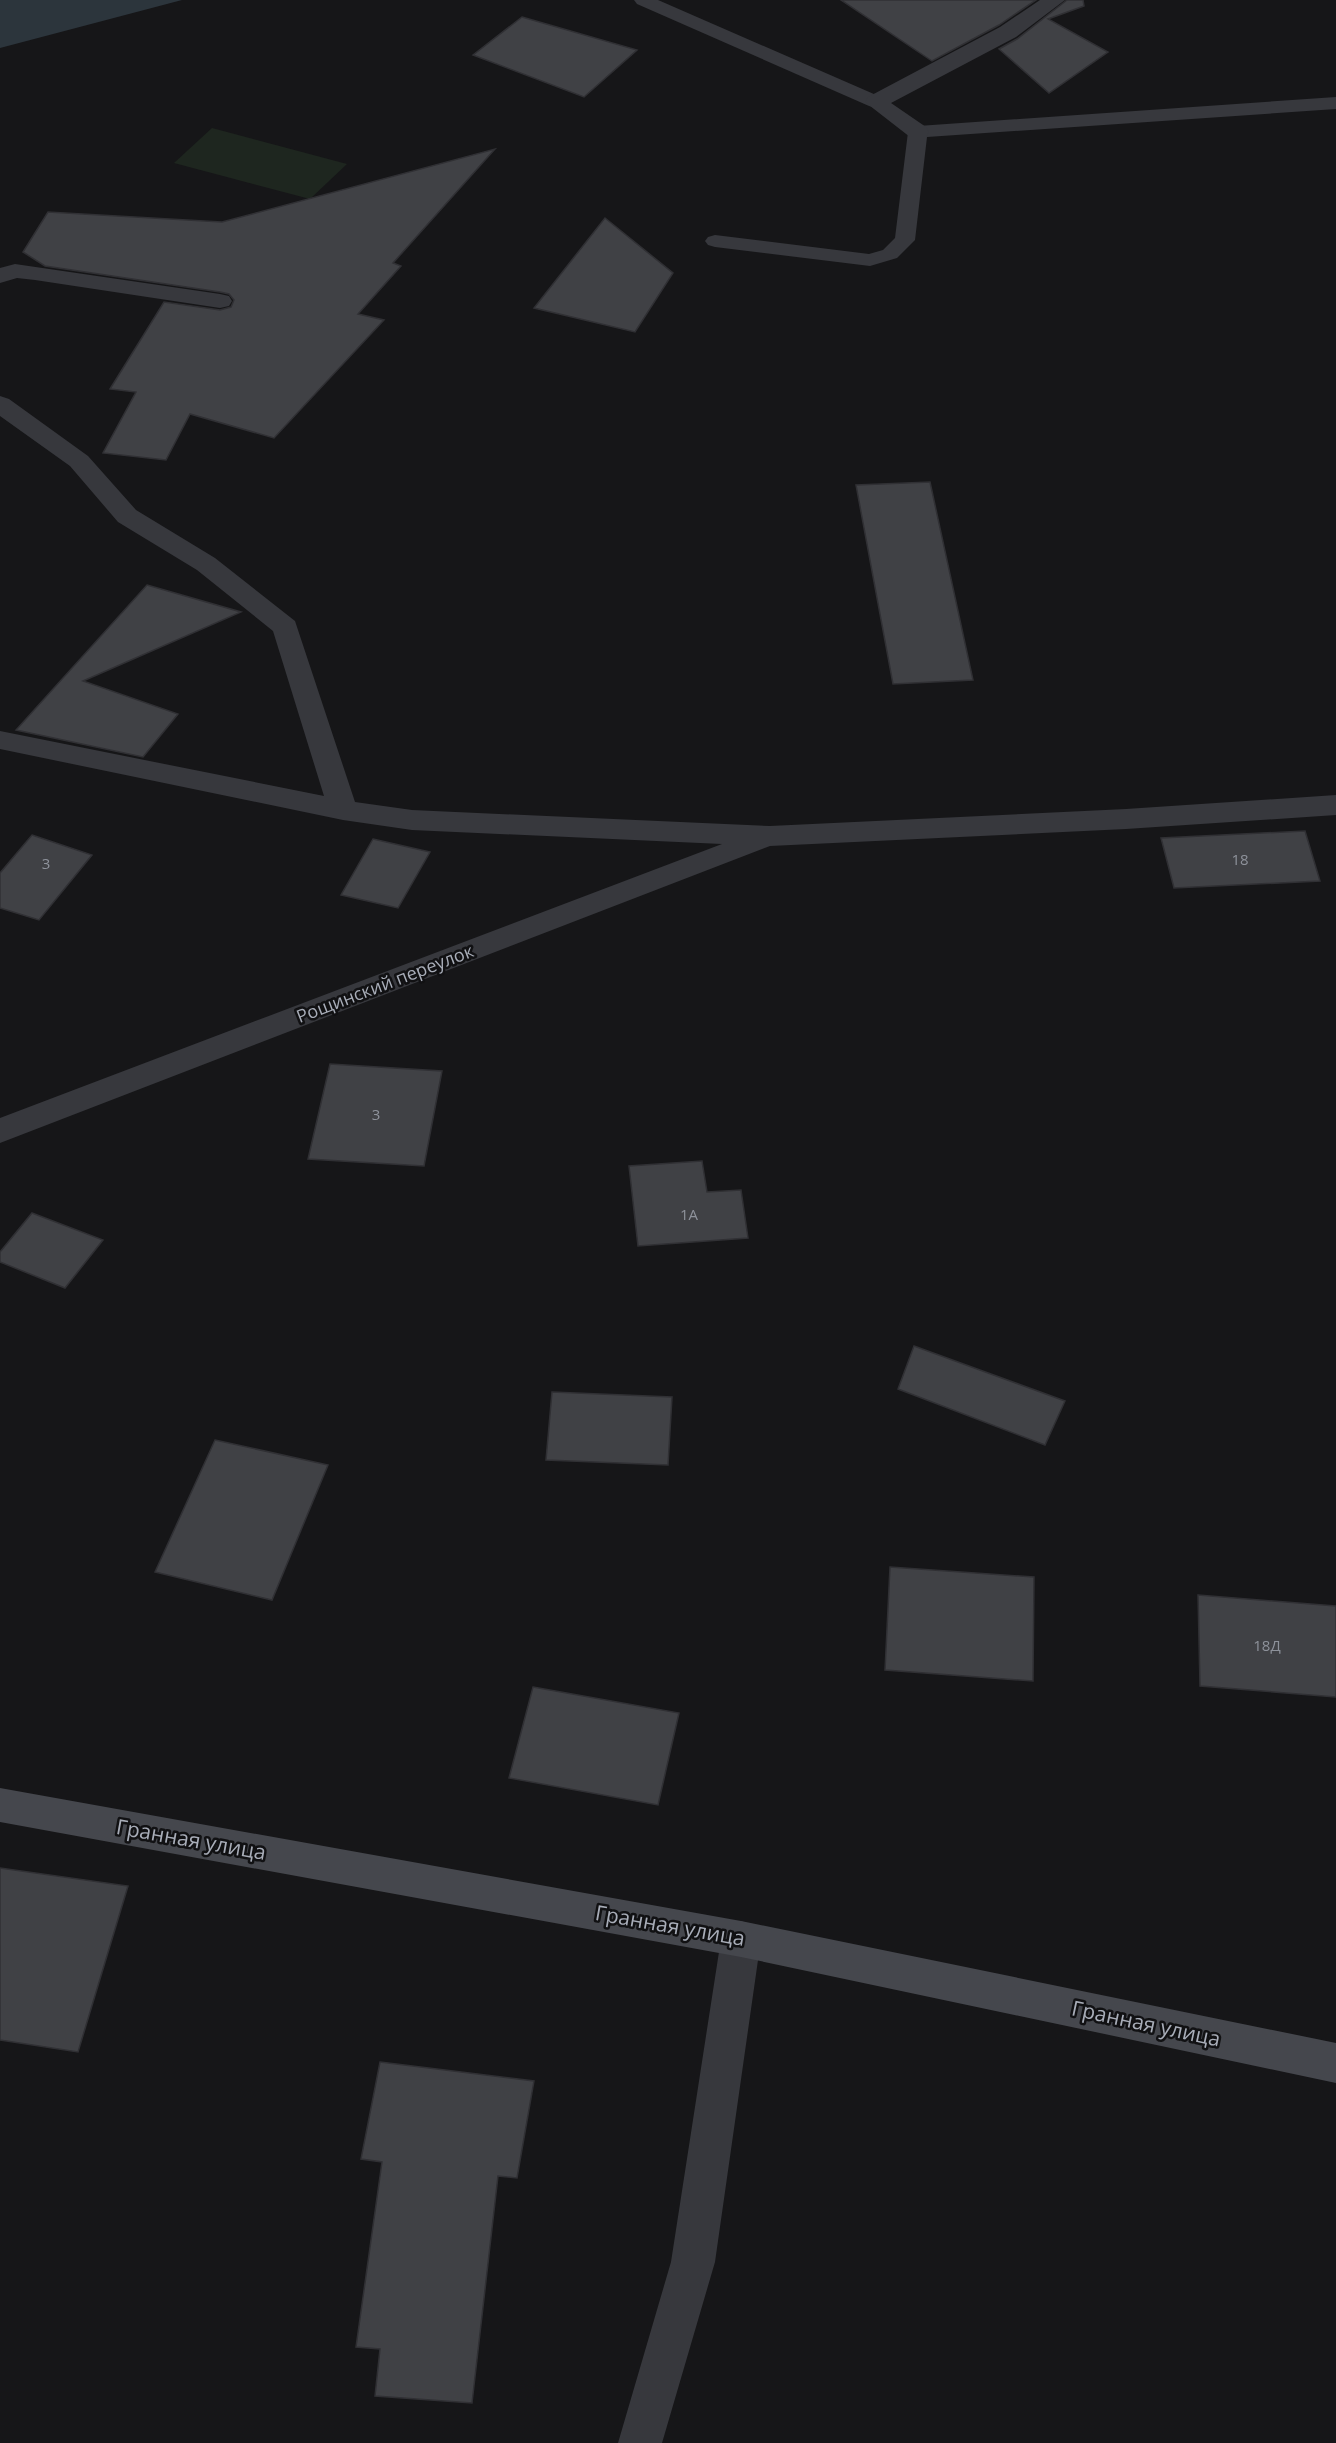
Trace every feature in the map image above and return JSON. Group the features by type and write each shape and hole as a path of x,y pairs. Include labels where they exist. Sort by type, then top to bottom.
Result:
{"street":[{"path":"918,132 876,102 1008,32 1054,0"},
{"path":"0,276 15,272 35,273 220,301"},
{"path":"0,404 79,461 127,516 206,564 285,627 344,810"},
{"path":"0,740 344,810 412,820 770,836 1126,819 1336,805"},
{"name":"Рощинский переулок","path":"0,1131 770,836"},
{"name":"Гранная улица","path":"0,1805 741,1939 1336,2064"},
{"path":"640,2443 693,2262 741,1939"}],"lane":[{"path":"643,0 876,102"},
{"path":"716,241 870,260 890,254 905,240 918,132 1336,103"}],"shaded area":[{"path":"0,0 182,0 0,48"},
{"path":"212,128 347,164 310,199 174,163"}],"building":[{"path":"841,0 1036,0 999,25 932,61"},
{"path":"1067,0 1083,0 1084,6 1048,19 1108,52 1049,93 999,49 1017,39"},
{"path":"522,17 637,50 584,97 473,55"},
{"path":"495,149 393,263 401,266 358,314 384,320 274,438 190,414 166,460 103,453 136,392 110,389 164,302 220,310 231,307 234,300 229,294 220,292 45,266 23,252 48,212 222,222"},
{"path":"605,218 673,273 635,332 534,308"},
{"path":"930,482 973,680 893,684 856,485"},
{"path":"147,585 241,612 83,681 178,714 143,757 16,730"},
{"path":"1305,831 1320,881 1174,888 1161,838"},
{"path":"32,835 92,855 39,920 0,908 0,873"},
{"path":"373,839 430,852 398,908 341,895"},
{"path":"330,1064 442,1071 424,1166 308,1159"},
{"path":"702,1161 707,1192 741,1190 748,1238 638,1246 629,1166"},
{"path":"32,1213 103,1240 65,1288 0,1262 0,1252"},
{"path":"914,1346 1065,1401 1045,1445 898,1389"},
{"path":"552,1392 672,1397 668,1465 546,1460"},
{"path":"215,1440 328,1465 272,1600 155,1572"},
{"path":"890,1567 1034,1577 1033,1681 885,1670"},
{"path":"1198,1595 1336,1606 1336,1697 1200,1686"},
{"path":"533,1687 679,1713 658,1805 509,1778"},
{"path":"0,1868 128,1886 78,2052 0,2040"},
{"path":"380,2062 534,2081 517,2178 498,2176 472,2403 375,2396 380,2349 356,2347 382,2162 361,2159"}]}
